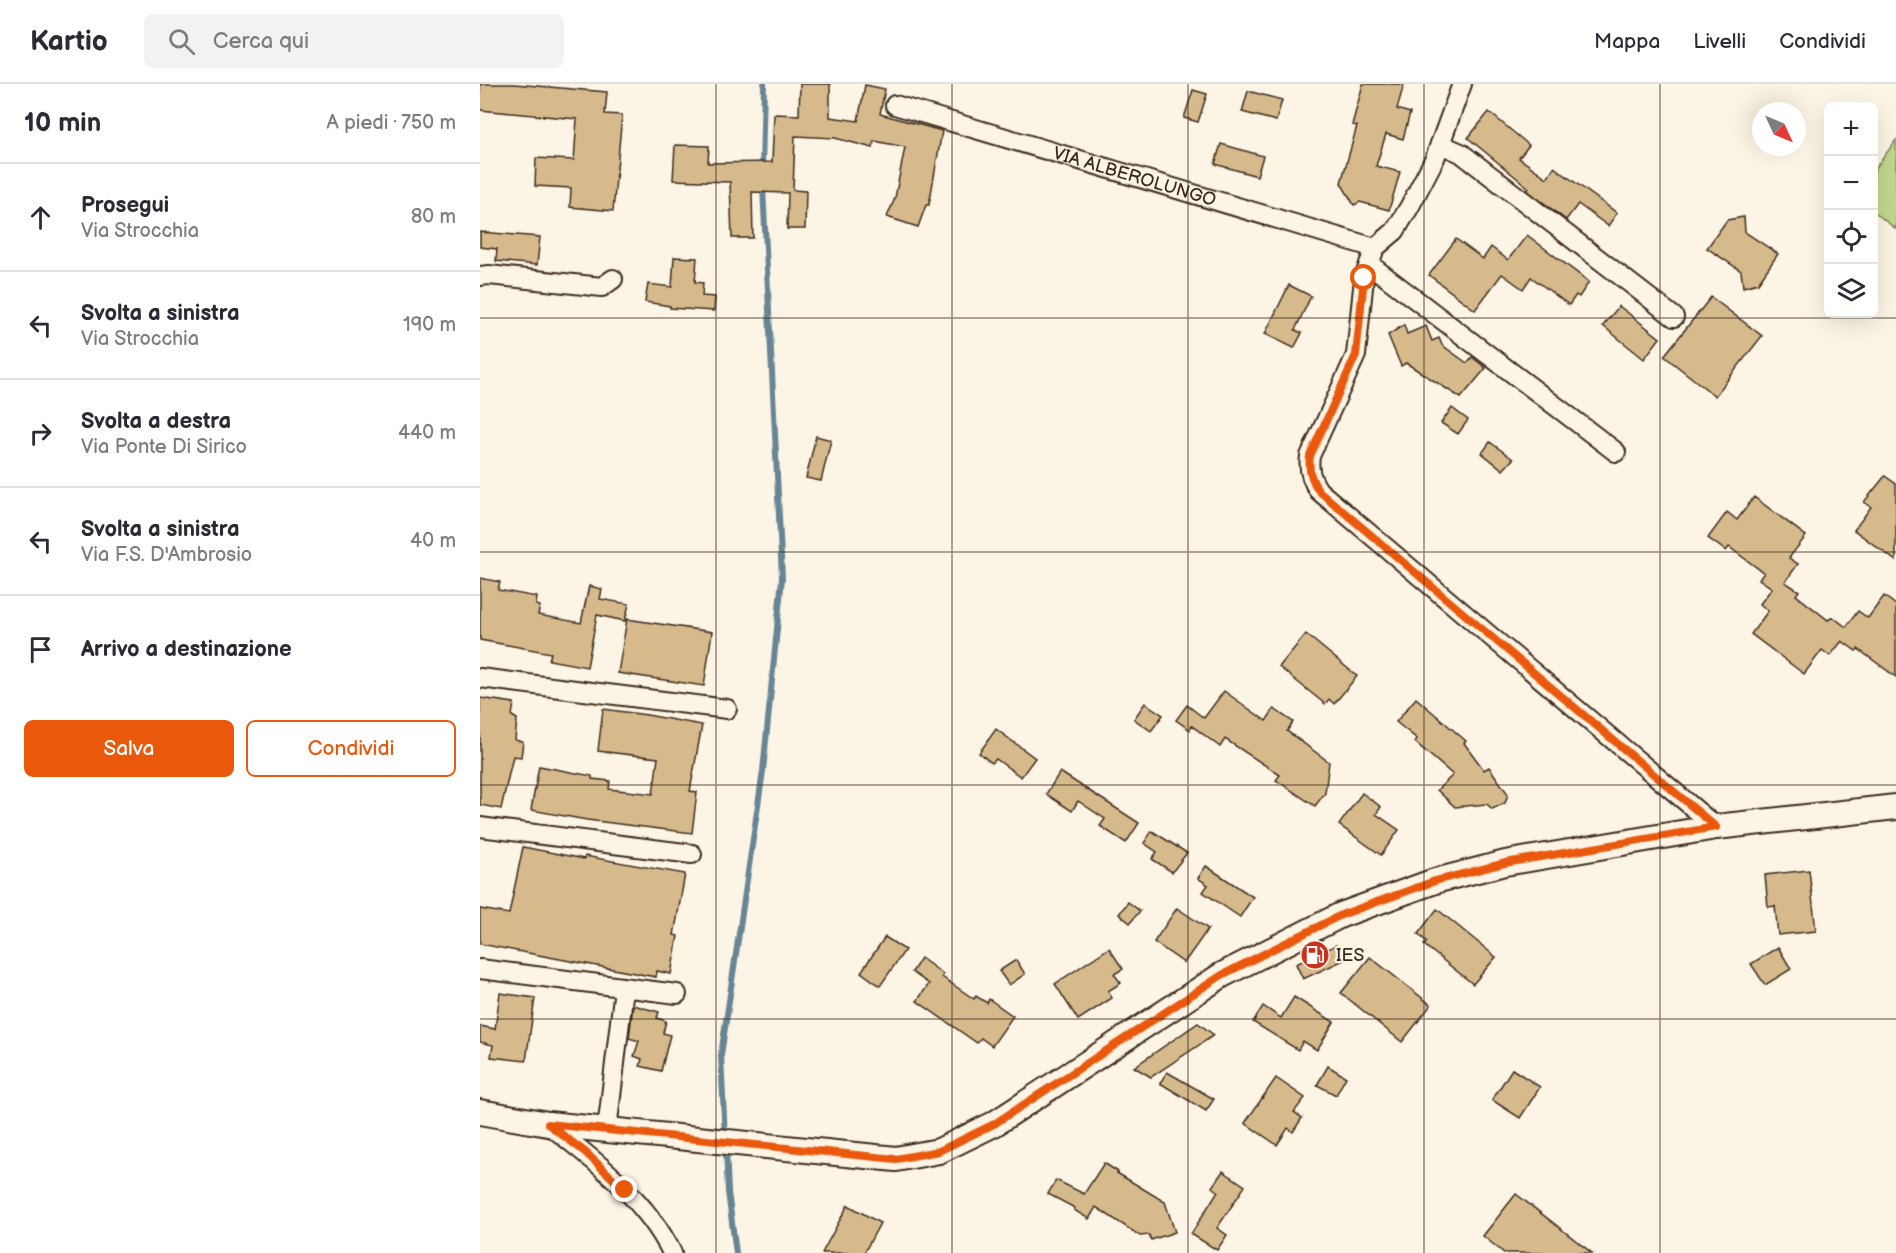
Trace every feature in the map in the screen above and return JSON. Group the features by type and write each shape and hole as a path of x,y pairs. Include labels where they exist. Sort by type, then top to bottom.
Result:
{"street":[{"path":"1462,84 1430,168 1395,231 1372,256 1364,278 1356,355 1310,456 1310,471 1319,491 1716,827"},
{"name":"VIA ALBEROLUNGO","path":"895,105 1372,256"},
{"path":"1440,144 1461,153 1674,317"},
{"path":"1372,256 1616,452"},
{"path":"480,276 489,275 602,287 613,279"},
{"path":"480,678 727,709"},
{"path":"480,1112 548,1124 896,1159 939,1151 994,1124 1222,975 1341,915 1435,881 1505,863 1716,827 1896,807"},
{"path":"480,827 692,854"},
{"path":"480,969 677,994"},
{"path":"607,1130 624,988"},
{"path":"548,1124 585,1152 625,1190 662,1233 672,1253"}],"green space":[{"path":"1896,140 1896,229 1878,215 1878,165"}],"building":[{"path":"480,84 514,84 607,92 605,114 622,115 613,211 570,207 571,188 535,186 536,158 574,160 577,119 480,110"},
{"path":"800,84 830,84 830,117 858,121 865,85 885,89 880,114 942,131 929,205 926,205 918,227 887,217 895,198 905,147 874,141 873,148 835,138 795,136 793,190 806,191 805,229 787,229 788,193 752,192 753,238 732,238 730,182 673,180 675,145 709,146 708,163 772,162 774,114 799,115"},
{"path":"1363,84 1404,84 1397,109 1410,113 1403,139 1386,134 1376,166 1400,172 1389,210 1360,202 1354,205 1341,183 1357,126 1352,125"},
{"path":"1193,90 1207,94 1198,122 1184,118"},
{"path":"1248,91 1282,100 1276,121 1242,112"},
{"path":"1489,112 1529,145 1519,158 1547,178 1554,167 1617,213 1608,226 1578,204 1566,220 1527,190 1529,188 1468,138"},
{"path":"1221,144 1263,156 1257,176 1215,164"},
{"path":"1744,217 1745,232 1778,254 1758,283 1743,287 1741,271 1707,248 1727,220"},
{"path":"480,232 540,237 537,265 496,261 497,249 480,247"},
{"path":"1527,235 1589,282 1579,297 1576,295 1569,305 1531,277 1523,289 1502,274 1475,310 1429,275 1456,239 1483,259 1491,247 1508,260"},
{"path":"674,257 697,258 695,282 703,283 702,296 715,297 714,311 670,308 670,306 645,302 648,284 672,287"},
{"path":"1289,285 1311,296 1295,330 1302,333 1294,348 1265,334"},
{"path":"1711,297 1762,336 1715,396 1664,356"},
{"path":"1619,306 1660,338 1644,359 1603,326"},
{"path":"1404,325 1407,334 1426,326 1432,341 1439,338 1442,345 1467,363 1472,357 1486,368 1461,398 1406,363 1401,366 1388,335"},
{"path":"1452,408 1468,420 1458,434 1441,423"},
{"path":"816,436 831,440 821,481 806,478"},
{"path":"1490,442 1513,459 1503,470 1482,453"},
{"path":"1885,476 1896,484 1896,561 1854,530 1871,507 1864,502"},
{"path":"1754,497 1806,536 1789,558 1798,564 1785,582 1799,591 1796,595 1828,620 1833,617 1846,627 1858,611 1868,618 1884,596 1896,605 1896,677 1858,649 1856,651 1842,641 1830,656 1822,650 1804,674 1751,634 1768,611 1760,604 1772,588 1759,579 1764,573 1729,547 1726,551 1708,538 1727,512 1737,520"},
{"path":"480,578 500,582 498,590 537,597 536,605 540,606 538,615 581,623 589,586 602,589 600,599 629,604 625,621 597,615 587,667 549,660 551,653 480,640"},
{"path":"627,619 712,632 704,686 618,673"},
{"path":"1306,634 1357,676 1334,704 1329,699 1325,704 1279,667"},
{"path":"1224,691 1266,721 1274,709 1293,722 1287,731 1329,762 1325,793 1315,806 1276,780 1280,775 1225,739 1220,747 1192,726 1190,730 1176,720 1187,705 1204,718"},
{"path":"480,698 514,703 512,716 517,719 515,740 523,742 521,757 513,756 501,809 480,805"},
{"path":"1416,698 1466,741 1464,743 1484,770 1489,767 1508,794 1505,803 1492,809 1487,804 1455,807 1437,790 1453,775 1415,742 1417,739 1396,722"},
{"path":"1145,703 1163,715 1151,731 1134,719"},
{"path":"603,709 702,725 690,791 697,792 692,833 587,820 531,810 539,766 610,781 609,789 653,794 658,758 598,751"},
{"path":"996,729 1035,758 1021,777 996,759 992,763 979,753"},
{"path":"1060,772 1139,823 1126,843 1100,826 1105,819 1078,801 1072,811 1046,794"},
{"path":"1362,793 1381,807 1376,814 1399,830 1381,855 1339,825"},
{"path":"1152,831 1187,853 1172,872 1152,859 1157,852 1144,843"},
{"path":"523,847 584,859 585,856 685,874 674,935 678,936 671,974 657,971 656,977 480,944 480,909 509,914"},
{"path":"1206,866 1253,897 1240,917 1203,892 1208,885 1198,878"},
{"path":"1809,870 1816,931 1778,935 1775,906 1768,907 1765,875"},
{"path":"1128,902 1140,911 1130,923 1119,914"},
{"path":"1177,908 1208,929 1184,963 1154,942"},
{"path":"1437,909 1496,957 1473,984 1424,945 1427,942 1418,934"},
{"path":"885,937 905,950 880,986 861,972"},
{"path":"1336,945 1344,960 1303,979 1296,964"},
{"path":"1778,947 1791,969 1765,985 1751,964"},
{"path":"1109,948 1123,969 1114,974 1121,983 1108,991 1112,998 1078,1020 1055,984"},
{"path":"1370,957 1431,1005 1402,1042 1341,993"},
{"path":"921,958 943,974 942,977 974,999 976,996 987,1003 989,999 1013,1016 992,1046 981,1038 977,1043 917,1001 929,984 912,972"},
{"path":"1016,960 1025,974 1009,985 999,971"},
{"path":"500,993 535,998 526,1061 491,1057 493,1045 480,1042 480,1026 495,1029"},
{"path":"1294,997 1334,1022 1317,1050 1303,1041 1298,1050 1253,1022 1263,1006 1281,1018"},
{"path":"633,1005 659,1012 657,1018 666,1021 663,1033 670,1035 661,1071 640,1066 642,1059 634,1056 639,1041 629,1038"},
{"path":"1198,1023 1214,1035 1151,1077 1134,1067"},
{"path":"1328,1066 1346,1077 1336,1095 1317,1085"},
{"path":"1512,1069 1540,1087 1520,1118 1492,1100"},
{"path":"1167,1072 1214,1099 1206,1111 1160,1083"},
{"path":"1276,1078 1305,1098 1294,1112 1302,1118 1293,1132 1288,1128 1277,1145 1245,1123"},
{"path":"1104,1163 1165,1202 1175,1232 1151,1240 1149,1235 1140,1236 1096,1207 1089,1219 1074,1210 1075,1208 1048,1194 1056,1180 1084,1194"},
{"path":"1223,1171 1245,1186 1217,1228 1227,1235 1217,1250 1191,1234 1218,1191 1212,1187"},
{"path":"1516,1194 1592,1253 1504,1253 1483,1236"},
{"path":"848,1205 880,1223 864,1253 822,1253"}],"waterway":[{"path":"762,170 764,84"},
{"path":"725,1138 721,1055 763,771 782,578 763,187"},
{"path":"726,1148 728,1192 736,1253"}],"place":[{"name":"IES","path":"1315,955"}],"route":[{"path":"625,1190 585,1152 548,1124 896,1159 939,1151 994,1124 1222,975 1341,915 1435,881 1505,863 1716,827 1319,491 1315,485 1311,478 1310,456 1356,355 1364,278"}]}
